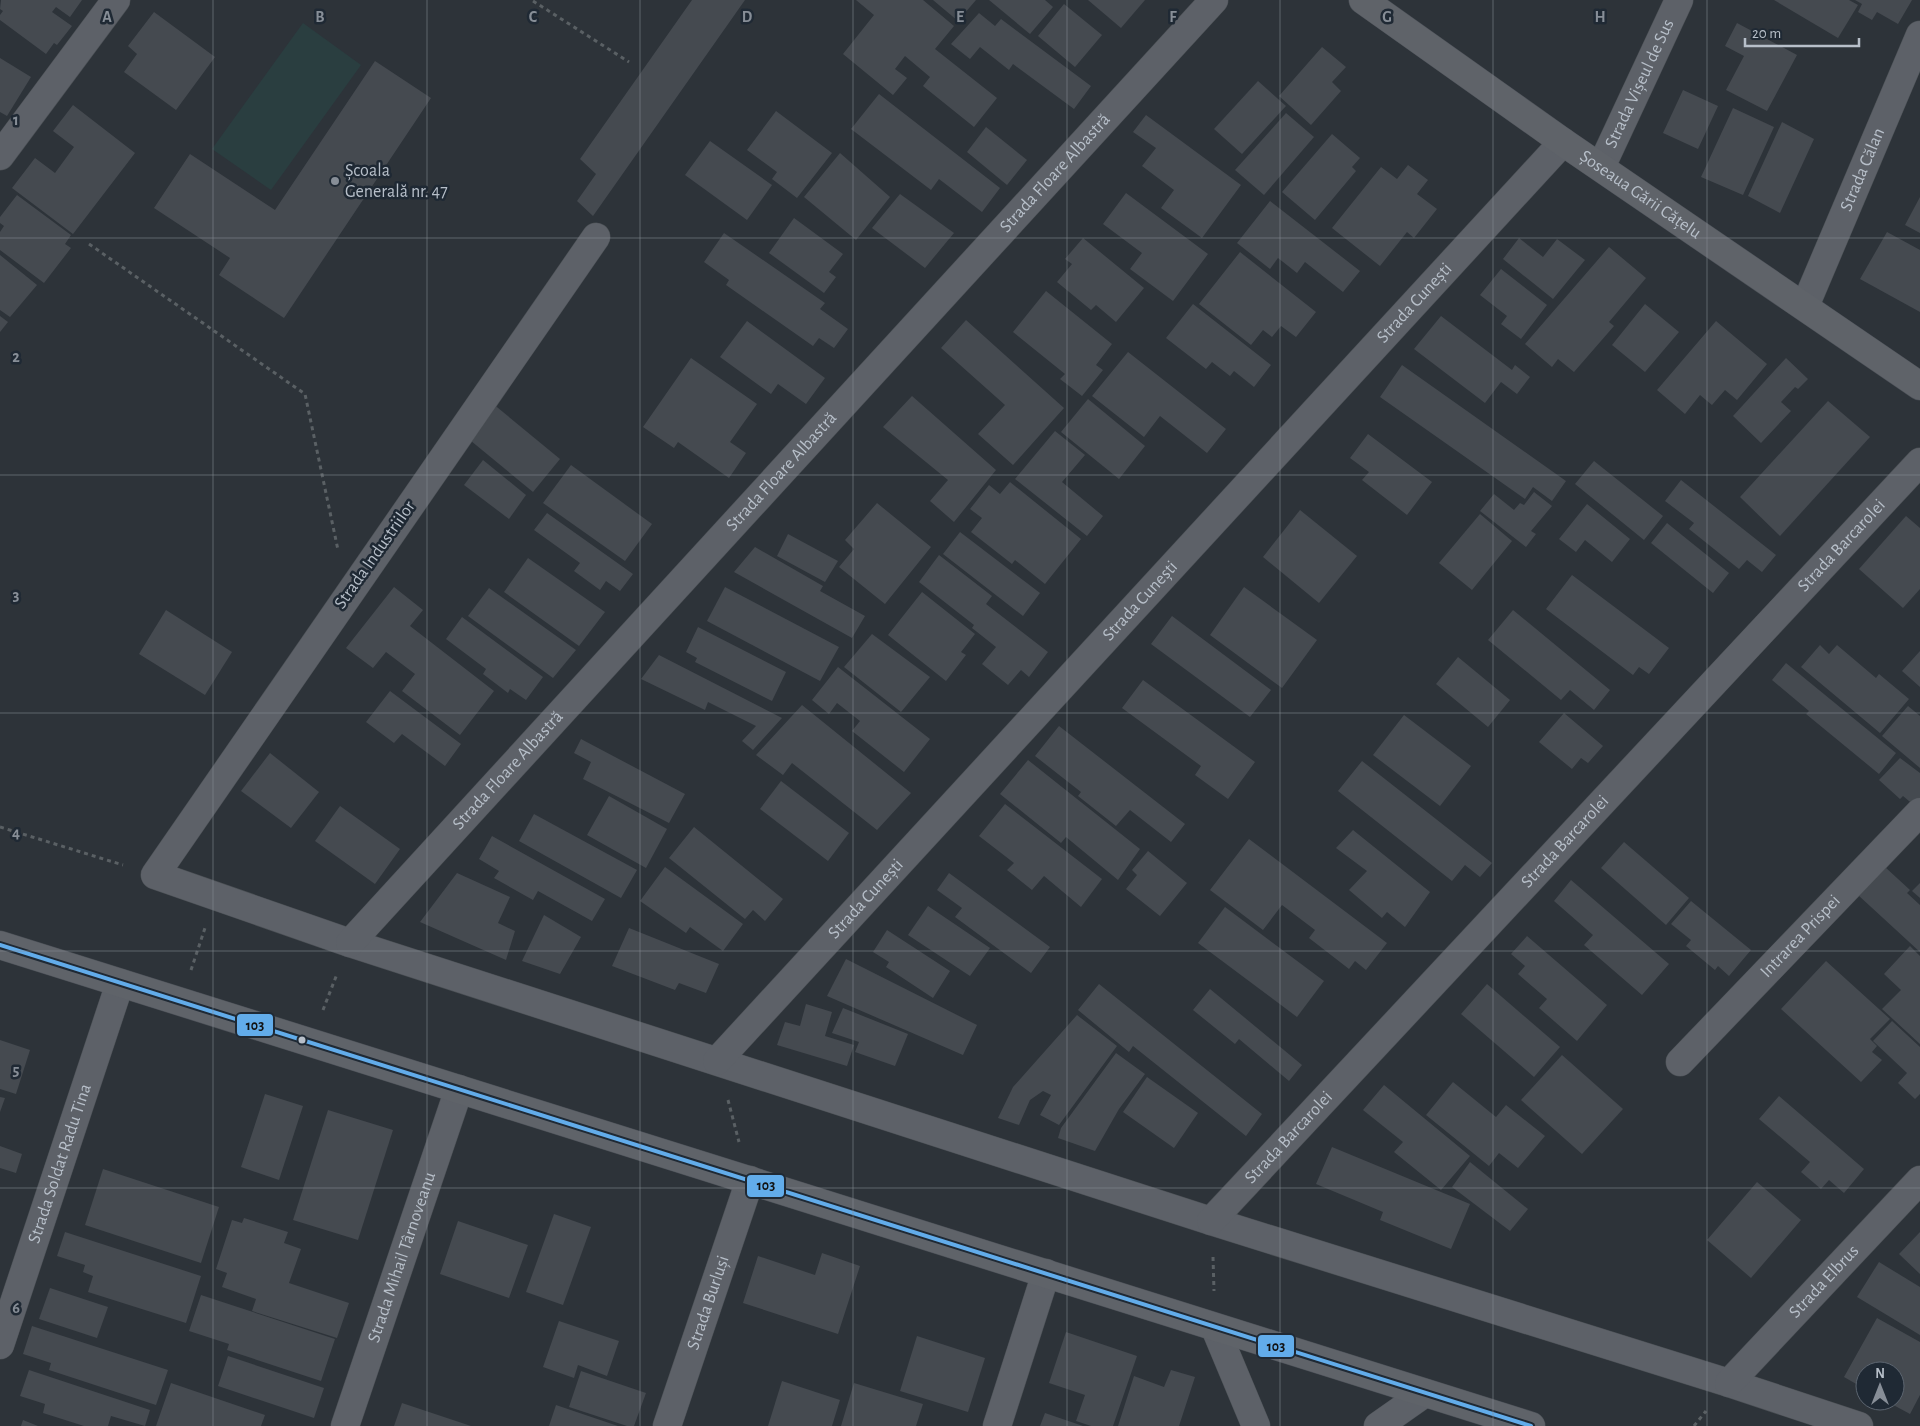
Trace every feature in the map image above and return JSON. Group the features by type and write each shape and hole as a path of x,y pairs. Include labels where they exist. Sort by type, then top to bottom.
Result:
{"main road":[{"name":"Șoseaua Gării Cățelu","path":"1363,0 1563,142 1920,386"},
{"path":"0,945 1531,1426"}],"street":[{"path":"0,156 116,0"},
{"name":"Strada Floare Albastră","path":"350,944 1214,0"},
{"name":"Strada Vișeul de Sus","path":"1601,167 1679,0"},
{"name":"Strada Călan","path":"1805,306 1920,35"},
{"name":"Strada Cunești","path":"717,1061 1563,142"},
{"name":"Strada Industriilor","path":"155,875 596,236"},
{"name":"Strada Barcarolei","path":"1211,1222 1920,462"},
{"name":"Intrarea Prispei","path":"1680,1062 1920,812"},
{"path":"155,875 350,944 1211,1222 1728,1383 1859,1426"},
{"name":"Strada Soldat Radu Tina","path":"0,1345 120,983"},
{"name":"Strada Mihail Târnoveanu","path":"345,1426 459,1089"},
{"name":"Strada Burluși","path":"667,1426 750,1180"},
{"name":"Strada Elbrus","path":"1728,1383 1920,1180"},
{"path":"997,1426 1046,1273"},
{"path":"1215,1328 1256,1426"},
{"path":"1378,1426 1425,1393"}],"path":[{"path":"532,1 629,62"},
{"path":"89,244 305,394 347,595"},
{"path":"0,826 155,875"},
{"path":"181,1002 216,897"},
{"path":"311,1042 350,944"},
{"path":"717,1061 750,1180"},
{"path":"1211,1222 1215,1328"}],"green space":[{"path":"303,23 361,65 271,190 212,149"}],"building":[{"path":"1,0 82,0 70,17 56,7 52,12 72,26 57,45 54,43 46,54 0,20 0,15 3,11 0,9"},
{"path":"692,0 745,0 593,216 577,201 596,174 580,159"},
{"path":"856,0 923,0 954,26 935,49 997,98 974,127 923,86 930,77 905,56 895,69 907,78 893,95 843,54 874,15"},
{"path":"933,0 976,0 958,21"},
{"path":"989,0 1045,0 1053,7 1030,34"},
{"path":"1088,0 1145,0 1121,28"},
{"path":"1774,0 1849,0 1858,5 1838,38"},
{"path":"1855,0 1912,0 1898,24 1877,12 1872,20 1858,12 1862,4"},
{"path":"1064,4 1102,35 1075,67 1038,36"},
{"path":"154,12 215,57 176,110 124,72 137,54 128,46"},
{"path":"979,13 995,26 1001,19 1091,86 1074,109 1013,64 1009,70 980,47 970,59 951,44"},
{"path":"1737,23 1797,55 1767,111 1726,90 1744,56 1725,46"},
{"path":"1322,47 1346,67 1332,82 1341,91 1311,125 1279,96"},
{"path":"0,58 31,77 7,116 0,112"},
{"name":"Școala Generală nr. 47","path":"375,61 431,98 284,318 219,275 230,258 154,208 190,154 275,210"},
{"path":"1258,81 1286,106 1242,154 1214,129"},
{"path":"1683,90 1718,106 1698,149 1663,133"},
{"path":"879,94 1000,188 982,212 939,179 931,190 851,129"},
{"path":"73,105 135,153 73,234 12,188 35,158 55,173 74,147 53,131"},
{"path":"1733,108 1774,127 1743,195 1701,177"},
{"path":"776,111 832,153 797,198 772,179 777,172 747,150"},
{"path":"1286,113 1314,137 1264,195 1235,170"},
{"path":"1146,115 1241,185 1202,238 1161,208 1174,190 1142,166 1156,148 1133,132"},
{"path":"1782,122 1814,139 1780,213 1748,196"},
{"path":"986,127 1027,160 1007,185 967,152"},
{"path":"1332,134 1360,158 1352,167 1356,171 1315,220 1282,192"},
{"path":"710,141 772,185 747,220 685,175"},
{"path":"840,153 890,197 856,240 804,197"},
{"path":"1408,165 1428,180 1417,194 1437,209 1414,238 1407,232 1380,266 1332,228 1381,167 1397,179"},
{"path":"1126,193 1208,254 1173,301 1130,269 1142,253 1103,224"},
{"path":"900,194 954,233 925,268 872,228"},
{"path":"17,195 71,235 65,244 71,248 44,283 0,250 0,232 4,226 0,223 0,217"},
{"path":"1920,197 1920,233 1905,225"},
{"path":"1270,201 1360,271 1343,292 1305,262 1297,273 1278,258 1270,269 1237,243"},
{"path":"794,218 843,254 829,272 836,277 824,293 769,253"},
{"path":"1887,232 1920,250 1920,312 1860,279"},
{"path":"724,233 825,303 820,309 848,329 834,348 819,338 813,346 726,285 729,280 704,262"},
{"path":"1083,238 1144,288 1116,322 1096,305 1091,310 1057,282 1072,264 1065,259"},
{"path":"1519,238 1543,257 1557,239 1585,260 1553,299 1503,259"},
{"path":"1609,247 1646,278 1609,322 1614,326 1574,372 1558,359 1552,367 1525,344"},
{"path":"1240,252 1316,312 1296,337 1281,326 1272,337 1263,330 1251,345 1199,304"},
{"path":"0,255 37,285 10,317 0,310"},
{"path":"1501,269 1547,305 1521,339 1501,324 1507,316 1480,295"},
{"path":"1046,291 1112,344 1096,365 1103,370 1082,396 1060,379 1065,374 1013,332"},
{"path":"1193,304 1271,365 1254,387 1234,371 1230,376 1212,362 1206,369 1166,338"},
{"path":"1645,304 1679,332 1645,372 1612,345"},
{"path":"0,316 8,322 0,332"},
{"path":"1441,316 1512,370 1515,365 1530,377 1517,394 1501,382 1485,403 1414,349"},
{"path":"966,320 1064,408 1013,465 978,434 1005,405 941,348"},
{"path":"747,321 825,378 806,404 778,384 771,394 720,357"},
{"path":"1716,321 1767,364 1737,400 1725,390 1712,405 1700,395 1685,414 1657,390"},
{"path":"1128,352 1226,429 1207,453 1160,416 1144,437 1092,396"},
{"path":"691,358 757,404 730,442 746,453 729,478 678,442 674,448 643,427"},
{"path":"1786,358 1808,379 1798,389 1795,387 1781,402 1791,411 1761,443 1733,416"},
{"path":"1402,365 1566,481 1552,501 1533,487 1525,499 1380,397"},
{"path":"912,396 996,470 954,522 930,501 948,480 883,427"},
{"path":"1088,399 1145,446 1119,479 1061,432"},
{"path":"1828,401 1870,437 1780,536 1740,497"},
{"path":"492,403 560,459 533,492 465,436"},
{"path":"1055,431 1085,455 1062,482 1103,516 1087,536 1015,479"},
{"path":"1368,434 1432,482 1407,515 1362,480 1369,472 1350,458"},
{"path":"483,460 526,495 509,519 464,485"},
{"path":"1594,461 1663,516 1644,540 1575,484"},
{"path":"571,465 652,524 625,561 543,503"},
{"path":"1681,480 1776,555 1762,572 1747,560 1739,569 1689,529 1694,523 1665,501"},
{"path":"1010,482 1081,539 1045,584 1015,560 1012,564 971,532 982,518 970,509 989,485 1000,494"},
{"path":"1534,492 1552,506 1531,531 1536,534 1526,547 1480,511 1494,494 1514,510 1520,503 1524,505"},
{"path":"877,503 931,547 885,604 839,567 854,549 845,540"},
{"path":"1587,504 1630,539 1612,562 1585,540 1576,552 1559,539"},
{"path":"1300,510 1357,556 1319,603 1263,557"},
{"path":"547,513 633,574 620,591 606,581 600,590 574,571 580,563 534,530"},
{"path":"1480,514 1512,541 1472,590 1439,563"},
{"path":"1906,516 1920,528 1920,589 1903,608 1859,569"},
{"path":"1667,523 1729,573 1713,593 1651,543"},
{"path":"960,532 1040,593 1023,616 943,554"},
{"path":"788,534 838,561 825,582 777,556"},
{"path":"755,547 823,586 820,591 865,616 852,638 734,572"},
{"path":"939,555 992,596 986,604 1048,652 1029,677 1021,670 1008,685 982,664 996,647 972,628 974,625 919,582"},
{"path":"528,558 605,612 579,646 504,592"},
{"path":"1572,575 1669,648 1649,674 1639,667 1633,675 1546,609"},
{"path":"394,587 423,610 410,626 494,691 460,735 402,691 415,674 386,652 373,668 346,648"},
{"path":"725,587 839,647 820,681 707,621"},
{"path":"1244,587 1317,640 1282,688 1210,635"},
{"path":"489,588 576,650 553,678 468,616"},
{"path":"922,592 975,634 961,652 966,655 946,681 888,635"},
{"path":"166,610 232,652 205,695 139,654"},
{"path":"1513,610 1610,690 1594,710 1570,690 1561,700 1488,640"},
{"path":"1172,616 1271,690 1250,717 1151,644"},
{"path":"462,617 543,677 526,700 510,689 508,693 483,674 486,669 446,639"},
{"path":"698,627 786,672 772,701 695,662 697,658 686,652"},
{"path":"872,634 930,677 901,712 844,667"},
{"path":"1820,645 1829,654 1837,645 1876,678 1879,674 1909,699 1880,733 1801,667"},
{"path":"1920,651 1920,687 1902,671"},
{"path":"659,655 782,718 753,750 742,741 756,726 708,702 705,710 641,679"},
{"path":"1458,657 1510,700 1488,727 1436,684"},
{"path":"1786,663 1896,753 1879,774 1806,714 1809,711 1772,680"},
{"path":"838,667 930,739 904,772 852,731 860,721 837,703 829,714 812,700"},
{"path":"1143,680 1255,762 1228,799 1195,775 1201,766 1122,708"},
{"path":"390,691 461,744 445,766 402,734 394,743 366,722"},
{"path":"802,705 911,793 877,830 792,763 783,775 756,755"},
{"path":"1908,706 1920,716 1920,768 1882,736"},
{"path":"1564,713 1603,746 1588,763 1581,758 1572,769 1539,742"},
{"path":"1404,715 1471,766 1440,806 1373,755"},
{"path":"1059,726 1185,824 1171,842 1130,810 1116,826 1078,796 1081,792 1035,756"},
{"path":"581,739 685,794 669,823 583,779 591,762 574,753"},
{"path":"270,753 319,792 291,828 241,791"},
{"path":"1900,758 1920,773 1920,800 1915,806 1903,796 1900,799 1879,780"},
{"path":"1028,760 1140,849 1118,880 1066,837 1061,843 1000,794"},
{"path":"1362,761 1492,863 1480,877 1465,865 1452,881 1338,791"},
{"path":"781,781 849,833 828,861 760,809"},
{"path":"609,796 667,829 646,868 587,835"},
{"path":"1005,804 1102,879 1081,907 1044,876 1032,890 1007,870 1014,863 979,836"},
{"path":"340,806 400,849 375,884 315,841"},
{"path":"534,814 637,870 621,898 519,841"},
{"path":"694,827 783,899 765,921 753,910 745,919 669,858"},
{"path":"1353,830 1430,892 1405,927 1387,912 1382,918 1349,890 1367,871 1336,848"},
{"path":"492,836 605,899 592,921 538,891 533,900 494,878 499,871 479,859"},
{"path":"1249,839 1387,943 1366,970 1355,961 1349,969 1309,938 1315,930 1282,905 1263,930 1210,890"},
{"path":"1624,842 1689,898 1666,925 1601,868"},
{"path":"1148,851 1187,883 1160,916 1126,889 1137,875 1132,870"},
{"path":"665,867 743,924 723,951 690,927 686,933 640,901"},
{"path":"1885,867 1910,890 1907,893 1920,905 1920,952 1858,895"},
{"path":"457,873 510,897 498,923 515,931 506,960 420,922"},
{"path":"949,873 1050,947 1031,973 955,917 962,908 937,890"},
{"path":"1571,880 1669,964 1642,995 1584,945 1593,935 1554,901"},
{"path":"1920,883 1920,898 1912,891"},
{"path":"1691,901 1751,950 1729,976 1718,966 1715,970 1686,946 1691,940 1671,924"},
{"path":"928,906 990,948 970,976 908,935"},
{"path":"1225,907 1324,981 1297,1017 1198,943"},
{"path":"544,915 581,937 560,974 522,961"},
{"path":"629,928 719,964 706,993 679,983 675,990 612,966"},
{"path":"887,930 950,971 933,998 886,967 889,962 873,952"},
{"path":"1527,936 1607,1005 1577,1041 1539,1008 1547,999 1518,974 1525,966 1511,954"},
{"path":"1910,946 1920,956 1920,1044 1882,1009 1901,990 1884,974"},
{"path":"846,959 977,1025 963,1055 827,996"},
{"path":"1826,961 1890,1019 1870,1039 1877,1046 1872,1052 1882,1060 1861,1082 1781,1009"},
{"path":"1099,984 1262,1114 1246,1136 1133,1046 1129,1052 1078,1010"},
{"path":"1487,984 1560,1047 1534,1077 1461,1014"},
{"path":"1210,989 1302,1065 1289,1081 1239,1039 1235,1044 1193,1010"},
{"path":"806,1004 832,1012 825,1036 854,1045 847,1066 777,1045 785,1022 800,1026"},
{"path":"843,1008 908,1034 895,1066 855,1052 859,1042 832,1033"},
{"path":"1077,1015 1117,1046 1059,1125 1040,1115 1051,1095 1043,1091 1030,1100 1019,1125 998,1118 1013,1087"},
{"path":"1892,1021 1920,1047 1920,1094 1915,1099 1898,1083 1907,1073 1873,1041"},
{"path":"0,1040 30,1050 16,1094 0,1089"},
{"path":"1116,1053 1145,1074 1119,1109 1095,1151 1058,1138 1061,1128"},
{"path":"1562,1055 1623,1109 1582,1154 1521,1100"},
{"path":"1147,1077 1198,1113 1174,1148 1123,1112"},
{"path":"1453,1082 1496,1117 1506,1105 1545,1136 1518,1168 1499,1153 1489,1166 1426,1115"},
{"path":"1384,1085 1470,1156 1441,1190 1394,1152 1403,1142 1363,1110"},
{"path":"265,1094 303,1106 279,1180 241,1167"},
{"path":"1779,1096 1864,1169 1844,1193 1829,1180 1821,1189 1801,1172 1810,1162 1759,1119"},
{"path":"0,1097 5,1098 0,1112"},
{"path":"328,1110 393,1130 358,1240 293,1220"},
{"path":"0,1146 22,1154 16,1173 0,1168"},
{"path":"1332,1147 1470,1204 1451,1249 1380,1220 1383,1212 1316,1184"},
{"path":"1470,1162 1528,1209 1510,1231 1452,1187"},
{"path":"103,1169 219,1207 201,1263 85,1225"},
{"path":"1757,1182 1801,1220 1751,1278 1707,1240"},
{"path":"554,1214 591,1227 563,1305 526,1292"},
{"path":"244,1218 288,1232 284,1243 301,1249 289,1283 349,1303 337,1338 252,1311 256,1299 222,1287 227,1273 216,1269 232,1220 242,1223"},
{"path":"458,1221 528,1245 509,1298 440,1274"},
{"path":"65,1232 201,1276 186,1323 88,1292 93,1276 83,1272 85,1265 57,1256"},
{"path":"1920,1232 1920,1274 1899,1254"},
{"path":"822,1253 860,1266 838,1334 743,1303 758,1256 815,1275"},
{"path":"1879,1262 1920,1287 1920,1335 1857,1297"},
{"path":"50,1288 108,1307 97,1338 39,1319"},
{"path":"201,1295 335,1339 321,1381 227,1350 229,1344 189,1331"},
{"path":"1877,1318 1920,1342 1920,1395 1910,1414 1904,1411 1905,1361 1855,1361 1855,1383 1844,1377"},
{"path":"559,1321 619,1341 607,1376 578,1365 574,1378 543,1367"},
{"path":"32,1326 168,1370 156,1405 49,1370 51,1363 23,1354"},
{"path":"1066,1332 1137,1356 1113,1426 1091,1426 1076,1421 1085,1395 1049,1383"},
{"path":"917,1336 985,1358 968,1412 900,1391"},
{"path":"228,1356 324,1388 314,1418 218,1386"},
{"path":"29,1370 150,1410 145,1426 111,1416 108,1426 84,1426 43,1413 45,1404 20,1396"},
{"path":"1171,1370 1195,1377 1179,1426 1118,1426 1134,1376 1164,1387"},
{"path":"581,1371 646,1393 634,1426 627,1426 569,1407"},
{"path":"782,1381 840,1400 832,1426 768,1426"},
{"path":"171,1383 265,1415 261,1426 156,1426"},
{"path":"854,1383 923,1404 916,1426 841,1426"},
{"path":"402,1403 471,1426 394,1426"},
{"path":"556,1405 618,1426 549,1426"},
{"path":"1045,1413 1083,1426 1040,1426"},
{"path":"23,1420 38,1426 21,1426"}],"transit line":[{"name":"103","path":"0,945 1531,1426"}],"place":[{"name":"Școala Generală nr. 47","path":"335,181"}]}
